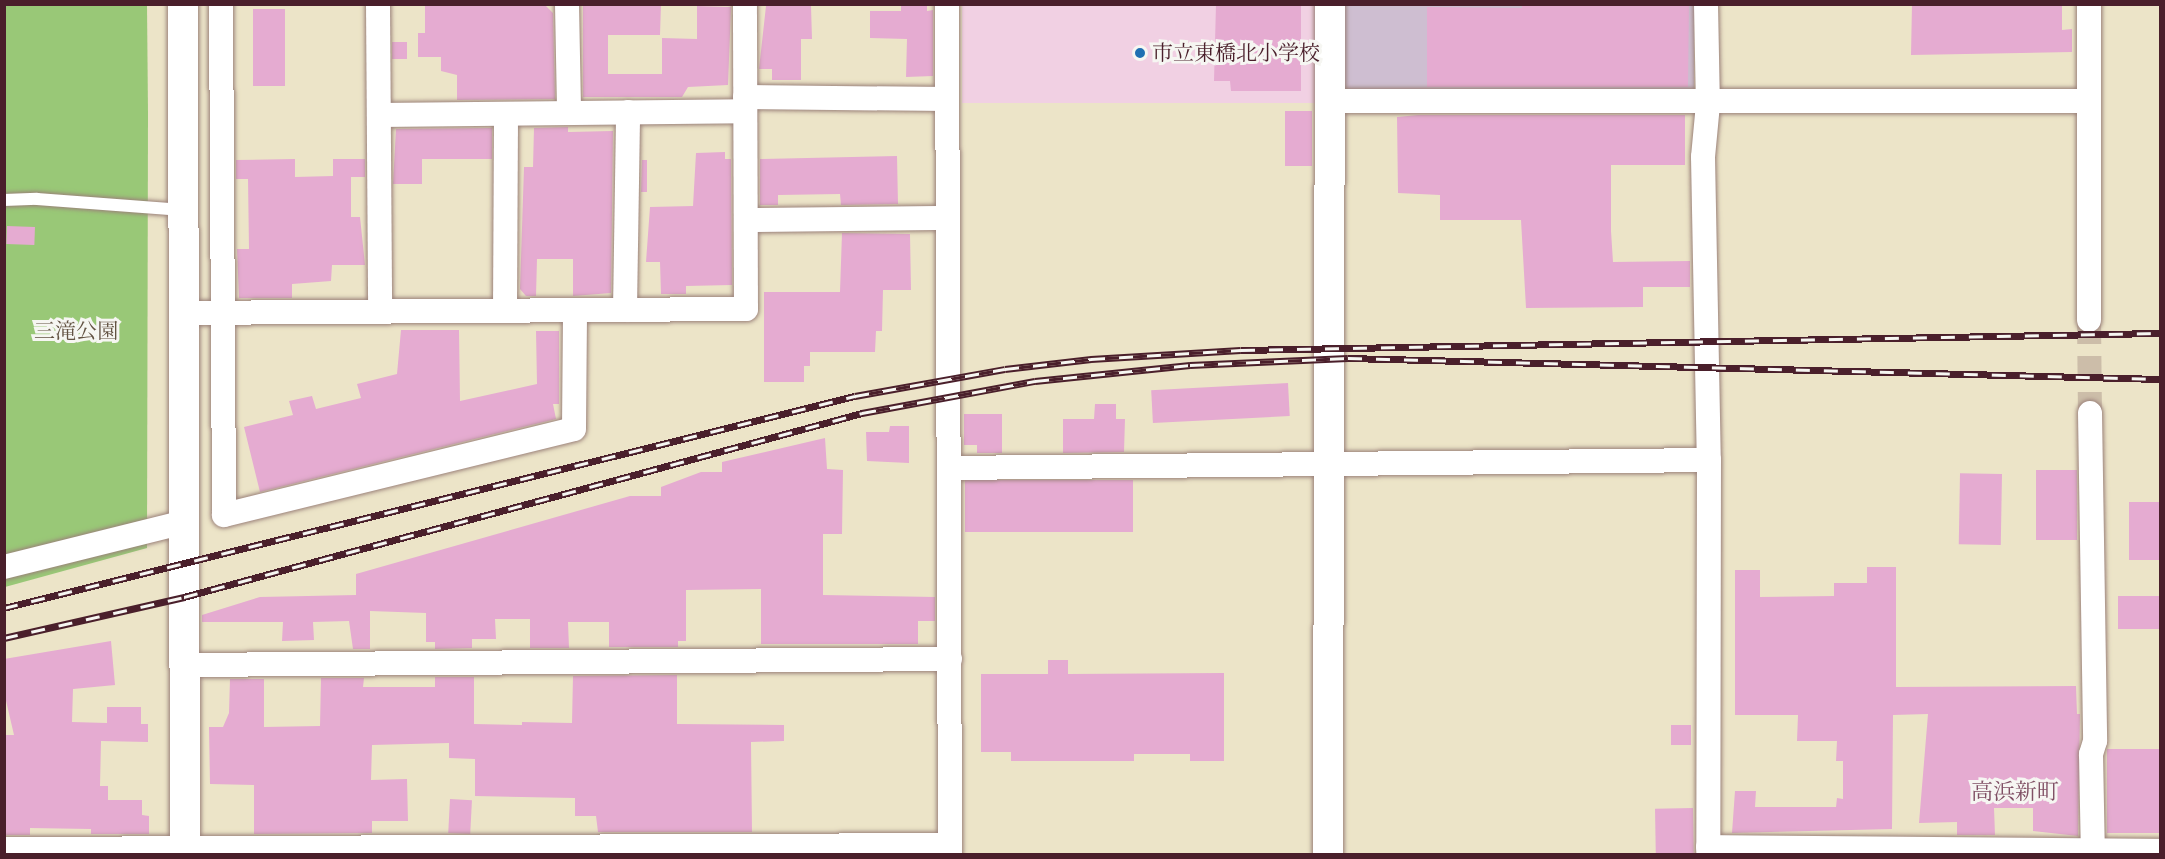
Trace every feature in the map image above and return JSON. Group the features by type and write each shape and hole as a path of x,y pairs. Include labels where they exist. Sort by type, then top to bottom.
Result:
{"street":[{"path":"183,4 185,851"},
{"path":"221,4 224,515 574,429 575,310"},
{"path":"378,4 380,311"},
{"path":"567,4 569,112"},
{"path":"182,313 746,309 745,4"},
{"path":"4,849 185,851 950,850 947,4"},
{"path":"1328,855 1326,465 1330,359 1330,4"},
{"path":"1706,4 1708,104 1703,157 1709,460 1708,851 2093,853 2160,851"},
{"path":"2089,4 2089,320"},
{"path":"379,115 628,112 745,104 947,99"},
{"path":"1329,101 1708,104 2089,101"},
{"path":"626,310 628,112"},
{"path":"505,310 506,114"},
{"path":"746,220 947,218"},
{"path":"2090,413 2093,853"},
{"path":"949,468 1709,460"},
{"path":"4,567 184,522"},
{"path":"184,665 950,659"}],"lane":[{"path":"4,200 37,199 183,210"}],"shaded area":[{"name":"市立東橋北小学校","path":"962,5 1318,5 1318,103 962,103"},
{"path":"1341,5 1694,5 1694,89 1341,89"}],"green space":[{"name":"三滝公園","path":"5,5 147,5 148,114 147,548 5,587"}],"building":[{"path":"544,4 553,13 555,99 457,100 457,75 441,71 441,57 418,57 418,33 425,33 425,5"},
{"path":"583,4 661,4 660,35 608,35 608,74 662,74 662,38 697,39 697,6 731,7 728,85 688,87 682,97 583,97"},
{"path":"901,4 927,4 927,11 933,10 933,76 906,77 907,39 870,38 870,11 901,11"},
{"path":"1216,4 1301,4 1301,91 1231,91 1230,81 1214,81"},
{"path":"1522,4 1689,4 1688,87 1427,87 1427,7 1522,8"},
{"path":"1912,4 2062,4 2062,30 2072,29 2072,52 1911,55"},
{"path":"766,6 811,6 812,39 801,39 801,80 772,80 772,69 759,69"},
{"path":"253,9 285,9 285,86 253,86"},
{"path":"392,42 407,42 407,59 392,59"},
{"path":"1285,111 1312,111 1312,166 1285,166"},
{"path":"1418,115 1685,115 1685,165 1611,165 1611,231 1613,262 1690,261 1690,287 1643,287 1643,307 1526,308 1521,220 1440,220 1440,195 1398,193 1397,117"},
{"path":"568,127 568,132 613,131 611,293 573,296 573,259 537,259 536,296 526,296 520,289 524,167 533,167 534,128"},
{"path":"492,128 492,159 422,159 422,184 393,184 396,129"},
{"path":"725,152 725,159 731,159 732,285 686,286 686,294 661,294 660,262 646,262 650,207 693,206 696,153"},
{"path":"897,156 898,204 841,205 840,194 778,195 778,205 760,205 760,159"},
{"path":"295,159 295,177 333,176 333,159 365,159 365,177 351,177 351,217 360,217 365,265 332,265 331,281 292,284 292,298 239,298 237,249 249,249 248,179 236,179 236,160"},
{"path":"642,160 647,160 647,192 641,192"},
{"path":"7,226 35,227 34,245 6,244"},
{"path":"842,233 910,234 911,290 883,290 882,331 876,331 875,352 810,352 810,366 804,366 804,382 764,382 764,292 840,292"},
{"path":"401,330 459,330 460,401 537,384 536,331 559,331 559,404 553,404 556,419 260,492 244,427 293,415 289,401 312,396 316,409 361,398 357,384 397,374"},
{"path":"1288,383 1290,416 1153,423 1151,390"},
{"path":"1095,404 1116,404 1116,419 1125,419 1124,452 1063,453 1063,419 1094,419"},
{"path":"964,414 1002,414 1002,453 977,453 977,445 964,445"},
{"path":"890,426 909,426 909,463 867,461 866,432 889,432"},
{"path":"825,438 827,469 843,470 842,534 823,534 823,595 935,597 935,621 918,621 918,644 761,644 761,589 686,590 686,641 678,641 678,647 609,647 609,622 568,622 569,648 530,648 530,619 495,619 496,639 472,639 472,648 435,649 435,642 426,642 426,613 370,611 370,649 353,649 349,621 313,622 314,640 282,641 283,622 202,622 202,615 260,597 356,595 356,574 630,496 661,496 661,487 701,472 722,472 722,462"},
{"path":"2036,470 2077,470 2077,540 2036,540"},
{"path":"1960,473 2002,474 2001,545 1959,544"},
{"path":"965,480 1133,480 1133,532 965,532"},
{"path":"2129,502 2160,502 2160,560 2129,560"},
{"path":"1867,567 1896,567 1896,687 2076,686 2077,714 2080,714 2078,836 2033,831 2033,808 1994,808 1995,835 1957,835 1957,822 1919,823 1928,714 1893,715 1892,829 1732,833 1735,791 1756,791 1755,807 1836,807 1837,798 1843,799 1843,761 1836,761 1837,741 1797,741 1798,715 1735,715 1735,570 1760,570 1760,597 1834,596 1834,583 1867,583"},
{"path":"2118,596 2160,596 2160,629 2118,629"},
{"path":"111,641 115,685 73,689 72,722 107,723 107,707 141,707 141,724 148,724 148,742 101,741 100,786 108,786 108,800 142,800 142,815 149,816 149,834 91,834 91,829 30,828 30,835 4,835 4,735 14,735 4,692 4,659"},
{"path":"1048,660 1068,660 1068,674 1224,673 1224,761 1190,761 1190,754 1134,754 1134,761 1011,761 1011,752 981,752 981,674 1048,674"},
{"path":"677,675 677,724 784,725 784,741 751,742 752,832 598,832 596,816 575,816 575,798 475,796 475,759 449,758 449,743 372,745 371,780 407,779 408,821 372,821 372,833 254,834 254,785 210,784 209,727 223,727 229,713 230,679 264,679 264,727 320,726 321,678 364,678 363,687 435,687 435,677 474,677 474,724 522,725 522,722 572,723 573,676"},
{"path":"1671,725 1691,725 1691,745 1671,745"},
{"path":"2107,749 2160,749 2160,833 2107,833"},
{"path":"450,799 472,800 470,834 448,833"},
{"path":"1693,808 1694,854 1656,854 1655,809"}],"tunnel":[{"path":"2089,320 2090,413"}],"railway":[{"path":"4,608 855,396 1005,369 1091,359 1241,350 2160,333"},
{"path":"4,638 184,597 862,413 1035,381 1190,365 1348,358 2160,379"}],"place":[{"name":"市立東橋北小学校","path":"1140,53"}],"district":[{"name":"高浜新町","path":"2015,792"}]}
